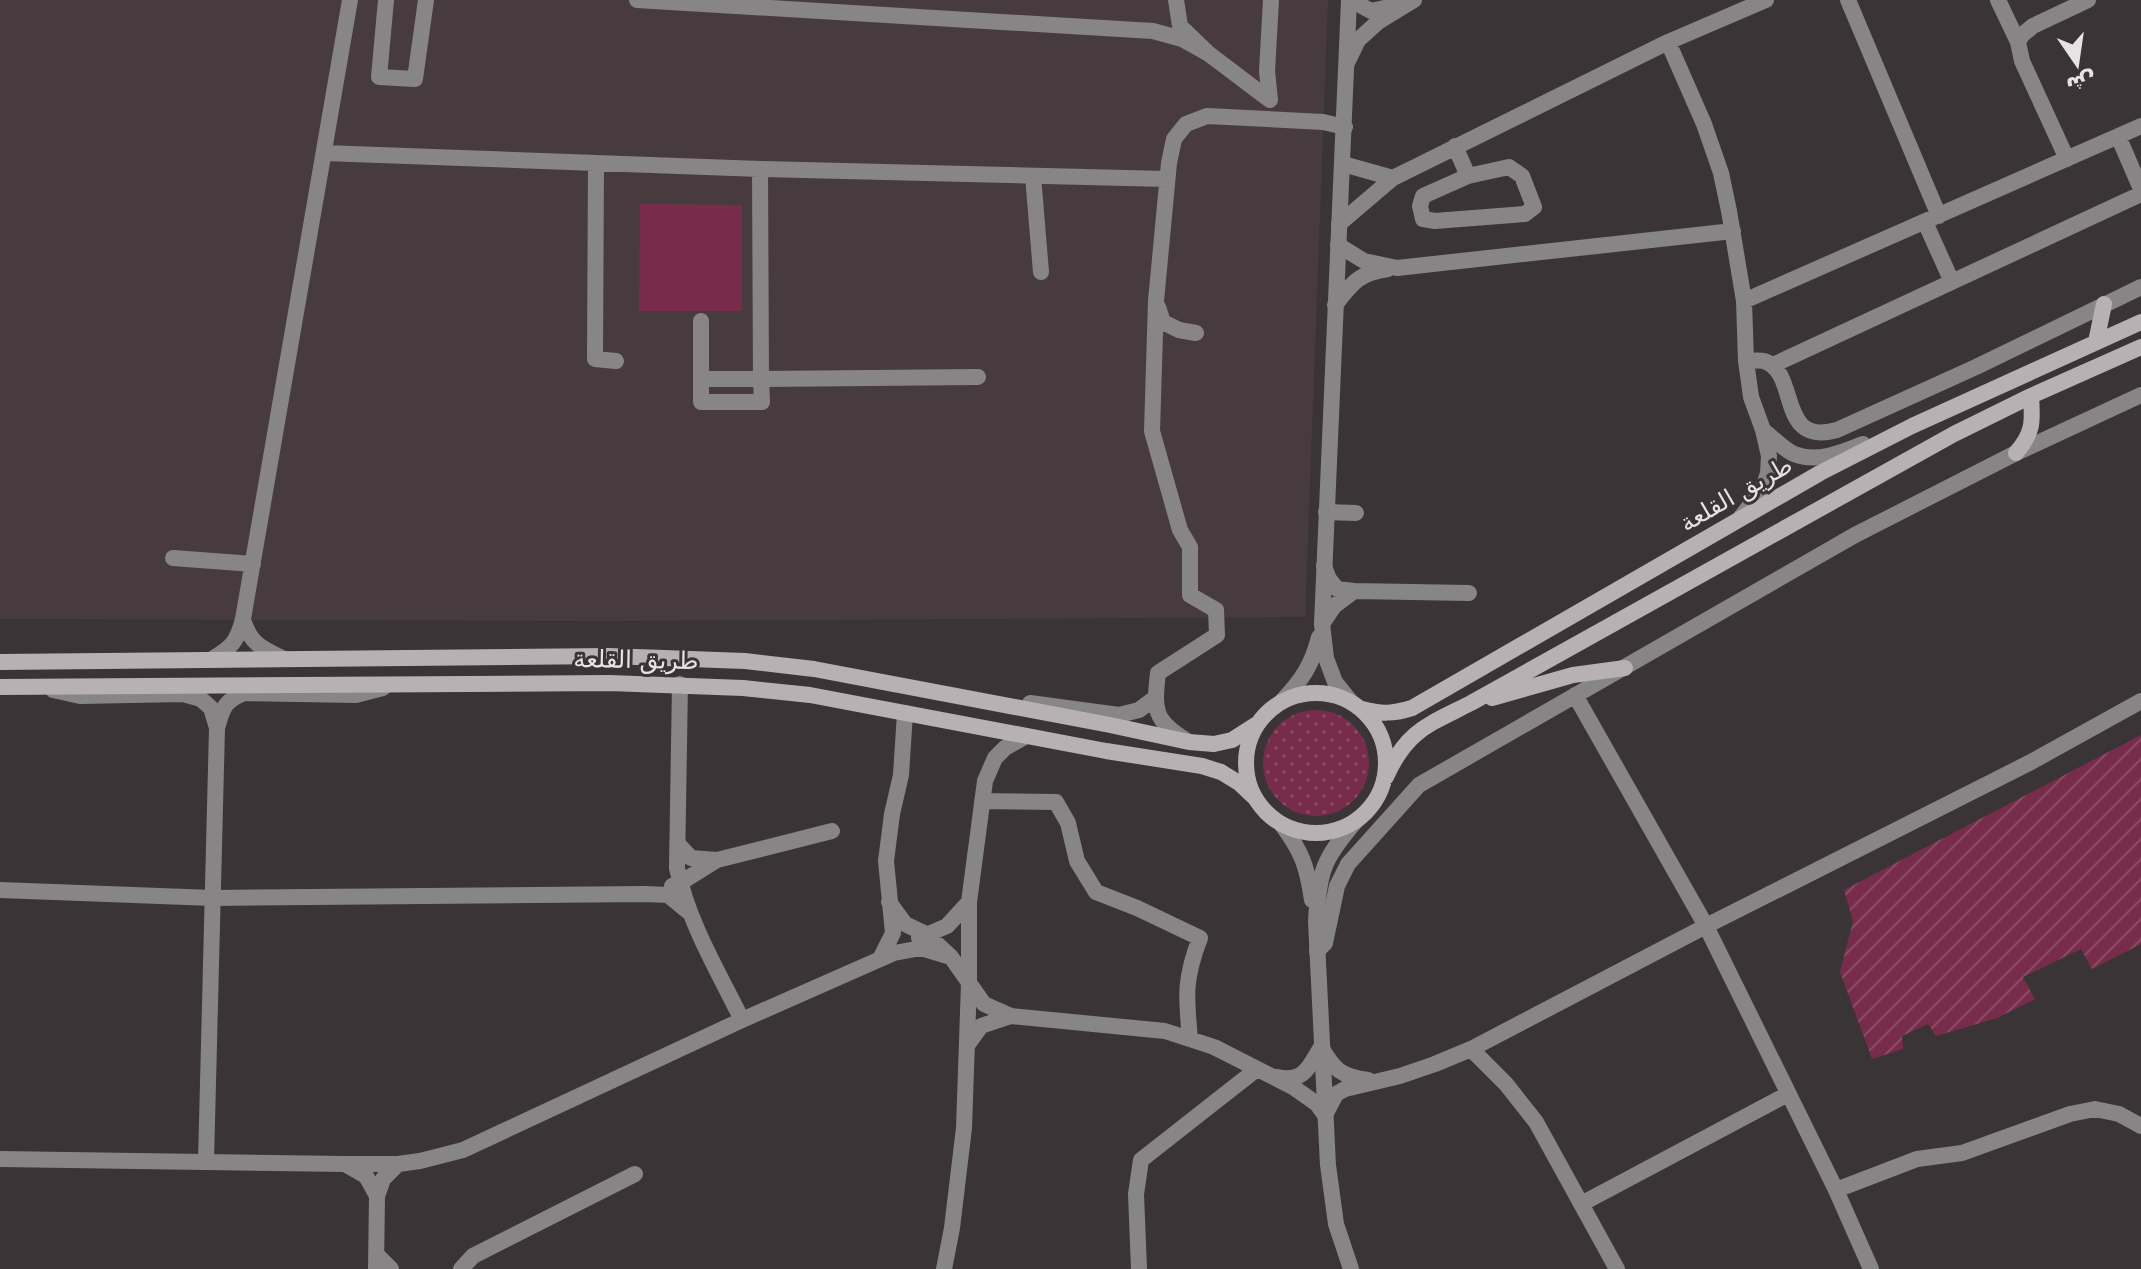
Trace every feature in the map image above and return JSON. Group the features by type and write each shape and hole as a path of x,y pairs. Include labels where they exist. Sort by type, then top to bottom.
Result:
{"main road":[{"path":"2096,342 2104,304"},
{"name":"طريق القلعة","path":"1357,706 1381,714 1395,714 1412,708 1820,473 1912,426 2141,322"},
{"path":"1386,777 1386,749 1377,726 1357,706 1340,696 1318,692 1290,697 1272,708 1250,736 1245,758 1248,783 1255,798 1260,807 1282,825 1309,833 1338,830 1356,821 1376,802 1396,755 1407,741 1426,726 1954,434 2141,347"},
{"path":"2016,453 2031,433 2031,396"},
{"name":"طريق القلعة","path":"0,662 673,657 786,666 1189,742 1214,744 1232,740 1257,724"},
{"path":"1471,703 1573,675 1625,668"},
{"name":"طريق القلعة","path":"0,687 680,684 743,688 810,695 1202,766 1221,772 1255,798"}],"street":[{"path":"212,659 228,650 238,637 243,619 350,0"},
{"path":"386,0 379,77 415,79 426,0"},
{"path":"637,0 726,2 1153,31 1182,39 1209,54"},
{"path":"1176,0 1180,26 1209,54 1295,120"},
{"path":"1266,119 1272,112 1267,71 1271,0"},
{"path":"1349,0 1322,624 1326,658 1335,682 1357,706"},
{"path":"1356,0 1371,11 1410,2"},
{"path":"1339,224 1393,178 1668,42 1766,0"},
{"path":"1848,0 1932,219 1952,282"},
{"path":"1998,0 2067,159"},
{"path":"2018,42 2033,26 2088,0"},
{"path":"1346,65 1358,40 1378,22 1410,2"},
{"path":"1668,42 1704,124 1721,173 1744,301 1751,397 1769,456 1763,489 1739,520"},
{"path":"1238,76 1258,69 1269,47"},
{"path":"1189,742 1160,720 1155,698 1158,673 1217,635 1216,610 1190,595 1190,547 1180,530 1152,431 1156,301 1167,179 1174,139 1186,124 1207,116 1323,122 1345,127"},
{"path":"1744,301 2141,126"},
{"path":"1773,365 2141,191 2118,136"},
{"path":"1455,146 1468,176"},
{"path":"324,153 760,169 1167,179"},
{"path":"596,163 595,359 616,361"},
{"path":"1343,164 1393,178"},
{"path":"1509,167 1522,176 1534,207 1525,214 1435,221 1423,219 1420,206 1423,196 1468,176 1509,167"},
{"path":"701,321 701,402 762,402 760,169"},
{"path":"1033,176 1041,272"},
{"path":"1335,305 1353,282 1379,270 1733,231"},
{"path":"1338,245 1364,261 1397,268"},
{"path":"1746,361 1763,360 1773,365 1799,424 1810,431 1824,434 1976,367 2141,287"},
{"path":"1156,301 1163,322 1179,330 1196,333"},
{"path":"761,379 978,377"},
{"path":"1317,951 1325,943 1337,886 1348,864 1419,785 1855,535 2016,453 2141,395"},
{"path":"1763,430 1793,453 1817,458 1841,453 1912,426"},
{"path":"1326,512 1356,513"},
{"path":"173,558 253,564"},
{"path":"1324,566 1337,589 1469,593"},
{"path":"1282,701 1302,680 1315,655 1322,624 1334,606 1354,591"},
{"path":"243,619 249,637 284,659"},
{"path":"206,1162 217,728 223,709 231,698 244,693 356,695 402,684"},
{"path":"680,684 677,868 690,913 742,1020"},
{"path":"898,685 1119,715 1139,710 1155,698"},
{"path":"40,686 80,696 183,694 201,699 211,708 217,728"},
{"path":"1575,695 1706,926 1836,1190 1871,1269"},
{"path":"1325,1115 1336,1094 1345,1089 1400,1076 1471,1049 2031,762 2141,701"},
{"path":"887,956 893,933 886,861 901,775 905,713"},
{"path":"944,1269 964,1128 969,902 985,781 995,758 1026,736"},
{"path":"982,801 1056,802 1068,823 1077,861 1096,892 1200,938 1190,964 1186,993 1190,1039"},
{"path":"1351,1269 1336,1224 1328,1165 1316,921 1318,885 1327,859 1356,821"},
{"path":"1282,825 1298,846 1305,864 1316,921"},
{"path":"645,894 680,883 717,860 832,831"},
{"path":"678,844 691,858 717,860"},
{"path":"0,890 213,898 645,894 668,895 690,913"},
{"path":"889,902 905,924 926,934 951,957 984,1004 1011,1016 1165,1031 1190,1039 1214,1047 1307,1096 1325,1115"},
{"path":"0,1159 398,1164 463,1150 887,956 947,926 969,902"},
{"path":"887,956 921,948 951,957"},
{"path":"967,1046 981,1026 1011,1016"},
{"path":"1264,1072 1287,1079 1299,1077 1321,1047"},
{"path":"1321,1047 1333,1067 1341,1072 1378,1081"},
{"path":"1471,1049 1506,1084 1536,1122 1617,1269"},
{"path":"1139,1269 1136,1194 1141,1160 1264,1072"},
{"path":"1581,1204 1788,1094"},
{"path":"1836,1190 1917,1159 1962,1153 2070,1114 2095,1109 2119,1114 2141,1126"},
{"path":"344,1164 366,1176 377,1196"},
{"path":"391,1269 376,1262 377,1196 383,1179 398,1164"},
{"path":"461,1269 473,1256 635,1174"}],"shaded area":[{"path":"0,0 1328,0 1305,617 612,621 0,619"},
{"path":"640,204 742,205 742,311 639,311"},
{"path":"1316,710 1336,714 1353,726 1365,743 1369,763 1365,783 1353,800 1336,812 1316,816 1296,812 1279,800 1267,783 1263,763 1267,743 1279,726 1296,714"},
{"path":"2141,735 2141,944 2092,969 2081,949 2023,977 2035,999 1997,1018 1936,1036 1928,1024 1902,1036 1903,1049 1872,1059 1840,972 1853,921 1844,890"}]}
